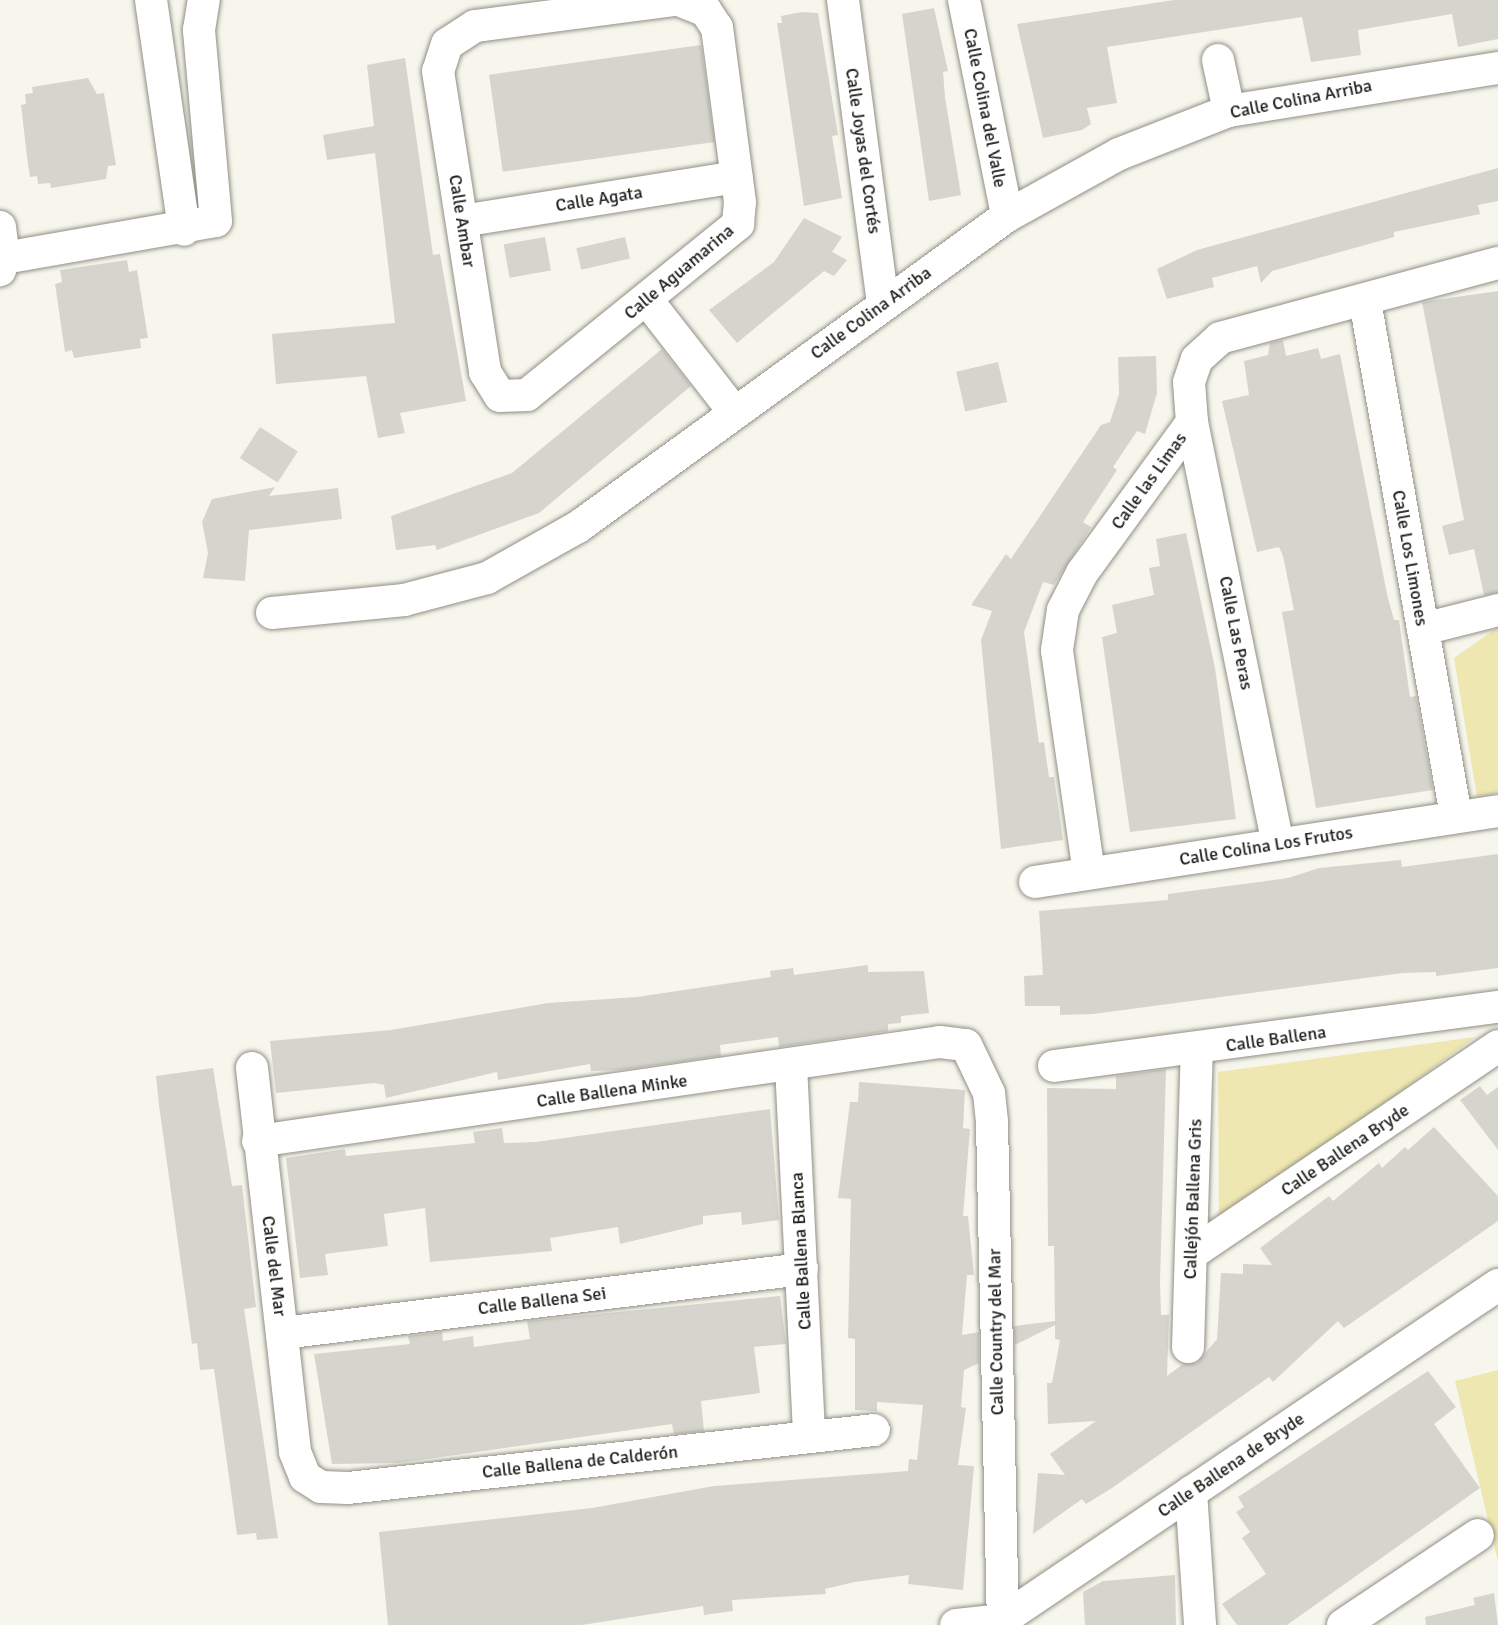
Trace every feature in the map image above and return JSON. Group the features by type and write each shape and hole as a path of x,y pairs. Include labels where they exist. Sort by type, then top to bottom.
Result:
{"street":[{"path":"151,0 184,230"},
{"path":"0,227 2,264 184,230 216,221 219,211 203,94 199,30 204,0"},
{"name":"Calle Joyas del Cortés","path":"843,0 883,302"},
{"name":"Calle Colina del Valle","path":"964,0 1007,216"},
{"name":"Calle Ambar","path":"500,396 485,372 438,71 447,44 475,26 687,4"},
{"name":"Calle Aguamarina","path":"500,396 527,395 738,224 737,177 717,28 687,4"},
{"path":"1218,60 1229,111"},
{"name":"Calle Colina Arriba","path":"272,613 404,600 487,578 578,527 883,302 1007,216 1119,154 1229,111 1498,68"},
{"name":"Calle Agata","path":"462,221 737,177"},
{"name":"Calle las Limas","path":"1089,873 1057,650 1063,610 1082,573 1191,422 1189,382 1197,359 1220,338 1498,263"},
{"path":"647,300 735,413"},
{"name":"Calle Los Limones","path":"1365,300 1456,816"},
{"name":"Calle Las Peras","path":"1191,422 1278,844"},
{"path":"1423,629 1498,610"},
{"name":"Calle Colina Los Frutos","path":"1035,882 1498,811"},
{"name":"Calle Ballena","path":"1054,1066 1197,1050 1498,1007"},
{"name":"Calle Ballena Minke","path":"258,1141 940,1042 966,1045"},
{"name":"Calle Country del Mar","path":"966,1045 989,1093 992,1122 1002,1622"},
{"name":"Calle Ballena Bryde","path":"1191,1254 1498,1046"},
{"name":"Callejón Ballena Gris","path":"1188,1347 1197,1050"},
{"name":"Calle Ballena Blanca","path":"791,1065 809,1436"},
{"name":"Calle del Mar","path":"252,1068 258,1141 298,1463"},
{"name":"Calle Ballena Sei","path":"282,1333 802,1269"},
{"name":"Calle Ballena de Bryde","path":"956,1625 1002,1622 1498,1285"},
{"name":"Calle Ballena de Calderón","path":"298,1463 305,1477 321,1487 348,1488 874,1430"},
{"path":"1191,1492 1200,1625"},
{"path":"1344,1624 1478,1535"}],"shaded area":[{"path":"1498,627 1498,793 1477,797 1454,658"},
{"path":"1475,1037 1219,1225 1218,1072"},
{"path":"1498,1370 1498,1562 1455,1381"}],"building":[{"path":"1174,0 1498,0 1498,39 1458,47 1452,14 1358,30 1361,55 1311,62 1302,17 1107,47 1117,103 1087,108 1091,124 1082,130 1043,138 1017,24"},
{"path":"934,8 948,71 943,72 945,97 961,195 929,201 902,14"},
{"path":"802,12 818,13 838,135 832,136 842,198 804,206 777,23 782,23 781,16"},
{"path":"701,45 715,142 503,172 489,75"},
{"path":"405,58 433,255 440,254 466,401 400,413 405,433 378,438 366,376 276,384 272,334 395,323 375,153 327,160 323,135 374,126 367,65"},
{"path":"88,78 97,94 104,93 116,165 108,166 106,179 51,188 50,183 38,184 37,176 30,177 27,157 21,105 26,104 25,94 33,93 32,87"},
{"path":"1498,168 1498,201 1478,205 1480,214 1394,232 1394,237 1272,271 1261,283 1257,266 1212,278 1214,287 1167,299 1157,269 1197,250"},
{"path":"804,218 842,237 832,252 847,260 834,276 824,271 737,343 709,310 774,262"},
{"path":"545,237 551,270 510,278 504,244"},
{"path":"625,237 630,258 581,270 576,248"},
{"path":"127,260 129,272 137,270 148,338 140,339 141,348 74,358 72,350 65,352 55,284 62,282 60,270"},
{"path":"1498,291 1498,593 1484,595 1474,549 1449,555 1442,526 1464,520 1422,302"},
{"path":"1283,340 1286,356 1318,348 1321,359 1340,354 1387,594 1394,620 1399,620 1410,697 1416,696 1433,790 1316,808 1282,612 1294,610 1283,556 1279,547 1257,552 1222,401 1249,395 1244,361 1268,355 1270,343"},
{"path":"662,349 691,386 539,513 437,550 435,545 396,550 391,516 512,473"},
{"path":"1156,356 1157,393 1145,434 1137,431 1113,467 1117,470 1083,522 1091,527 1054,585 1043,582 1024,632 1039,743 1044,742 1049,777 1054,777 1063,840 1001,849 981,640 992,611 971,605 1006,554 1011,559 1101,425 1110,422 1119,394 1118,357"},
{"path":"998,362 1007,402 965,412 956,372"},
{"path":"260,427 298,452 278,483 240,458"},
{"path":"275,487 269,496 338,488 342,519 249,530 245,581 203,578 208,553 202,522 212,499"},
{"path":"1186,533 1215,668 1236,819 1130,832 1102,637 1117,633 1112,605 1154,595 1149,568 1160,566 1156,539"},
{"path":"1498,854 1498,968 1436,976 1436,972 1403,973 1093,1014 1060,1015 1060,1006 1025,1006 1024,976 1043,975 1039,911 1168,900 1168,894 1288,878 1319,868 1401,860 1402,867"},
{"path":"868,965 868,972 924,971 929,1013 901,1016 901,1023 888,1024 888,1031 779,1047 778,1037 720,1045 721,1056 620,1070 591,1071 590,1064 498,1080 497,1072 386,1098 384,1085 375,1083 276,1093 270,1041 391,1030 548,1003 637,997 771,977 770,971 793,968 794,975"},
{"path":"213,1068 232,1186 242,1185 256,1307 244,1309 278,1538 257,1540 256,1533 237,1535 214,1369 200,1370 197,1343 192,1344 156,1076"},
{"path":"1166,1069 1160,1282 1161,1315 1169,1315 1167,1376 1183,1364 1197,1363 1217,1339 1221,1273 1243,1274 1243,1264 1272,1265 1260,1248 1329,1196 1333,1201 1379,1163 1382,1168 1405,1147 1408,1150 1434,1127 1498,1196 1498,1221 1344,1328 1338,1321 1273,1382 1269,1377 1112,1488 1086,1504 1082,1499 1033,1534 1038,1473 1065,1475 1050,1454 1096,1421 1048,1424 1047,1383 1052,1383 1060,1340 1055,1339 1055,1325 1015,1345 1014,1326 1055,1321 1054,1246 1048,1246 1047,1088 1116,1089 1116,1076"},
{"path":"859,1082 965,1090 963,1128 970,1129 963,1216 968,1216 974,1275 967,1275 962,1335 979,1332 979,1363 964,1370 961,1407 966,1408 958,1465 974,1466 963,1590 908,1584 909,1575 855,1582 825,1589 826,1594 732,1600 733,1611 704,1615 703,1606 582,1625 388,1625 379,1532 592,1508 714,1486 908,1471 909,1459 917,1460 923,1405 877,1402 877,1411 855,1410 855,1339 848,1338 851,1199 838,1198 850,1102 858,1102"},
{"path":"1480,1086 1487,1095 1498,1087 1498,1150 1460,1100"},
{"path":"770,1109 779,1220 742,1225 741,1212 703,1216 703,1224 620,1244 618,1227 550,1238 552,1251 430,1262 425,1208 384,1214 388,1246 325,1254 328,1275 300,1278 286,1158 345,1149 346,1156 475,1143 473,1132 502,1128 504,1143 536,1142"},
{"path":"780,1296 786,1344 754,1347 760,1393 701,1401 704,1431 674,1434 672,1424 399,1463 332,1464 314,1354 410,1344 408,1336 442,1332 443,1341 473,1336 474,1347 530,1339 527,1321"},
{"path":"1428,1371 1456,1407 1434,1424 1480,1488 1287,1625 1237,1625 1222,1604 1266,1574 1242,1538 1250,1532 1236,1512 1244,1507 1238,1497"},
{"path":"1175,1575 1176,1625 1085,1625 1083,1592 1103,1581"},
{"path":"1494,1593 1498,1625 1426,1625 1425,1617 1475,1605 1473,1598"}]}
